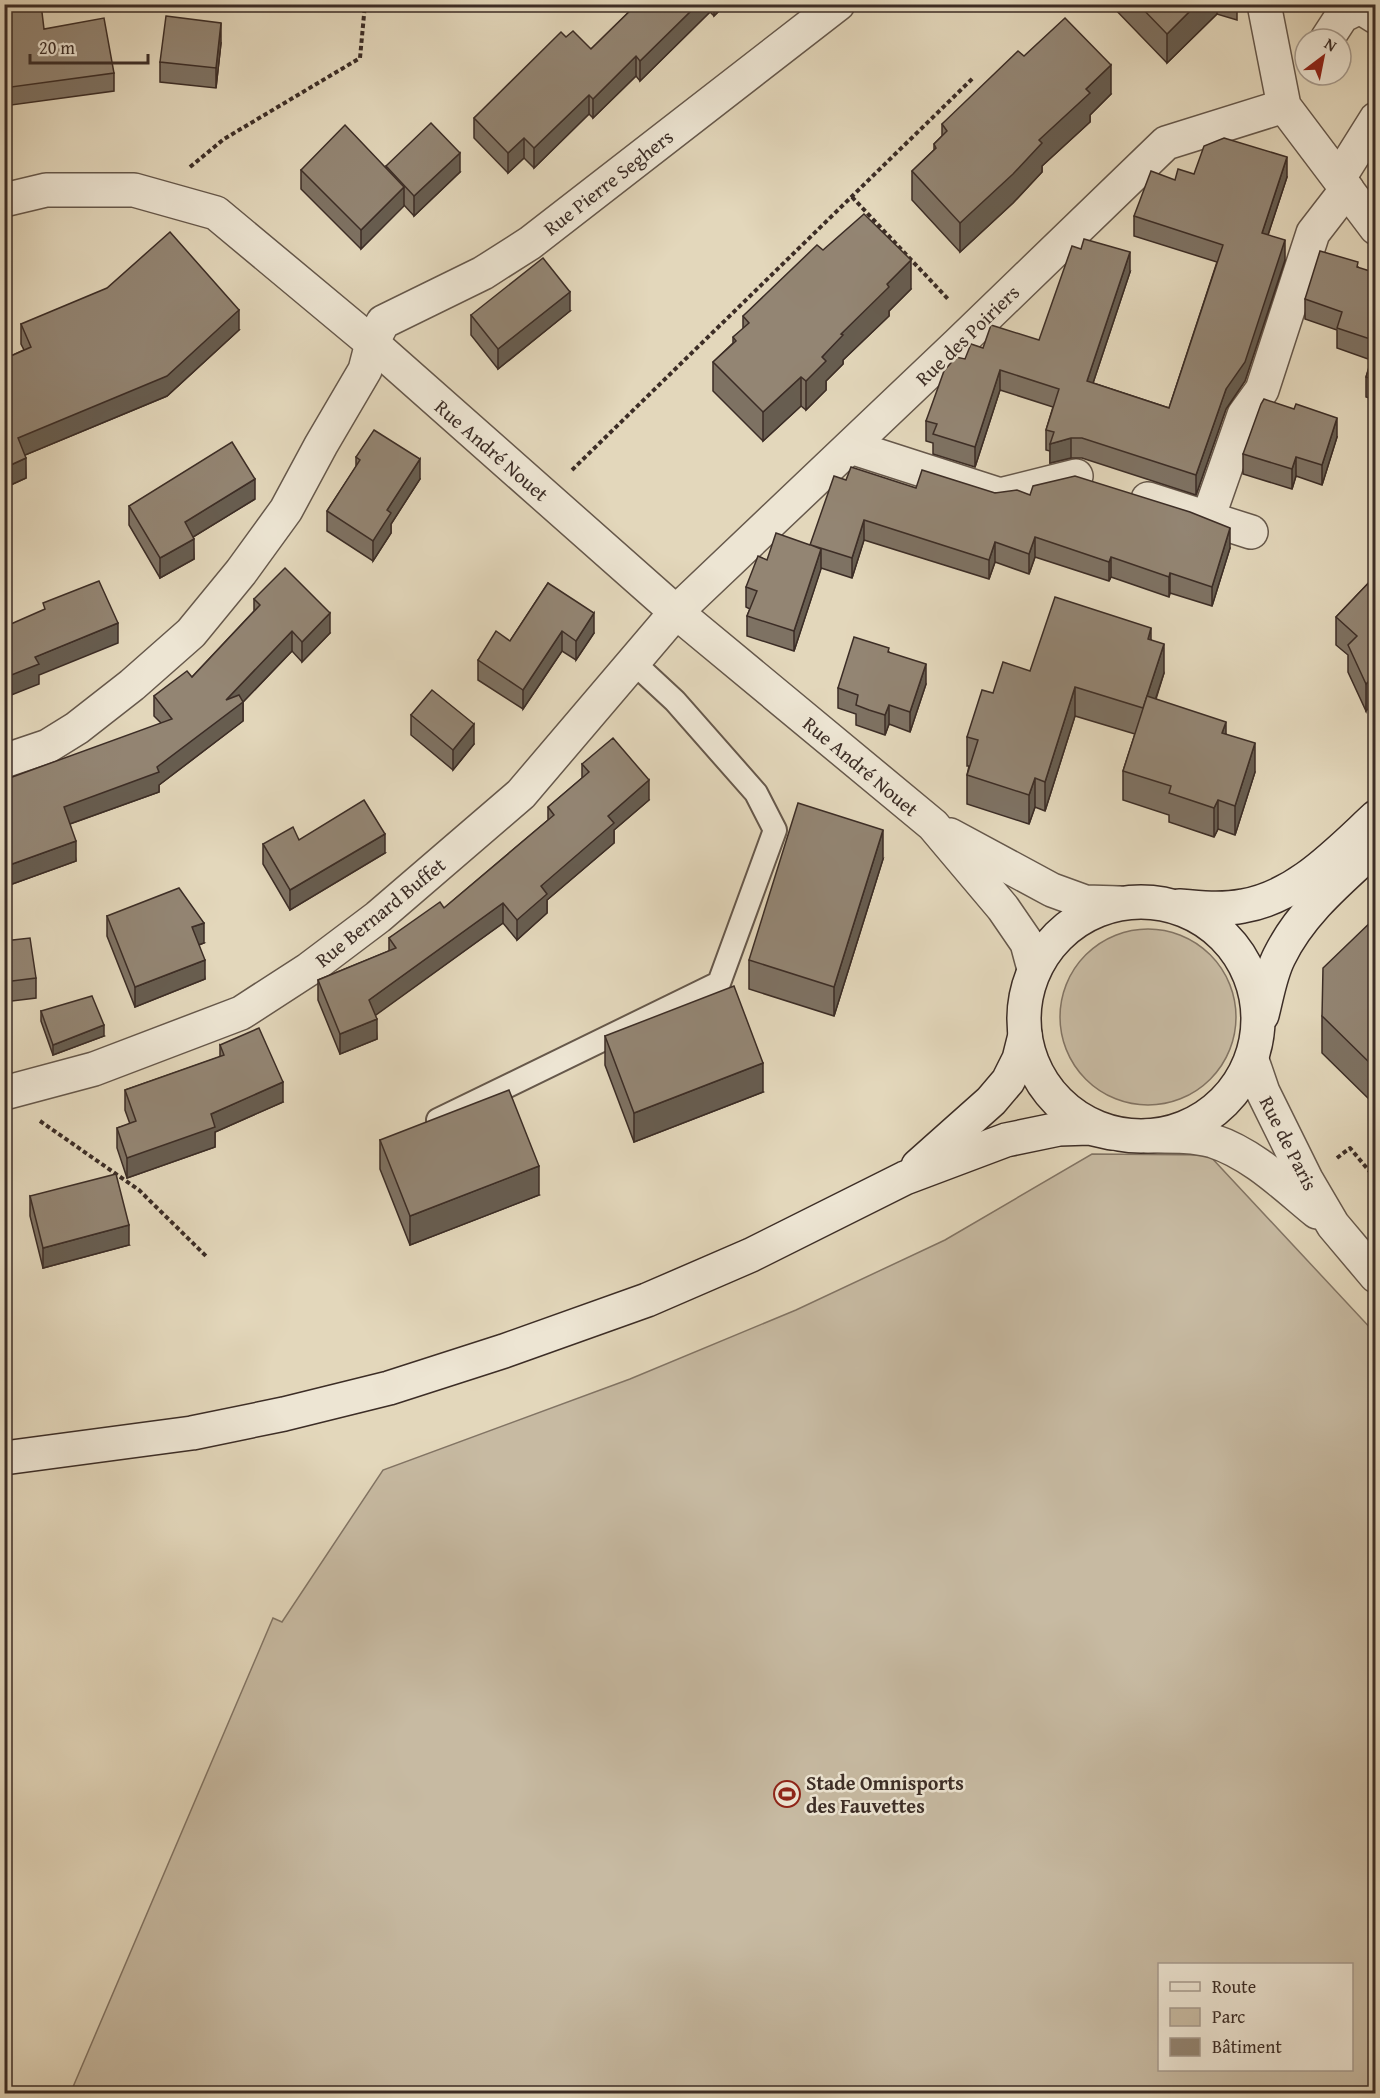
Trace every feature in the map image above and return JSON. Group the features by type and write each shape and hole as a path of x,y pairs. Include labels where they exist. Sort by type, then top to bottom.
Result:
{"street":[{"name":"Rue Pierre Seghers","path":"372,344 383,322 483,273 530,243 838,4"},
{"path":"1264,4 1284,106 1376,228"},
{"path":"1335,27 1342,16 1366,10"},
{"path":"1284,106 1296,87"},
{"name":"Rue des Poiriers","path":"676,612 851,447 1166,143 1284,106"},
{"path":"1208,518 1244,415 1262,390 1313,233 1343,184 1376,119"},
{"name":"Rue André Nouet","path":"4,200 46,190 134,190 216,213 372,344 676,612 933,825 1004,908 1027,943 1034,969"},
{"path":"4,761 48,746 77,728 132,685 191,633 241,572 286,510 365,370 372,344"},
{"path":"851,447 1000,495 1076,476 1251,532"},
{"name":"Rue Bernard Buffet","path":"4,1094 94,1070 241,1014 309,969 378,917 521,794 676,612"},
{"path":"905,1178 991,1101 1008,1081 1019,1059 1024,1035 1025,1001 1034,969 1056,938 1085,916 1120,903 1143,901 1203,908 1243,906 1279,894 1313,873 1376,817"},
{"name":"Rue André Nouet","path":"933,825 1052,890 1085,902 1120,903"},
{"path":"4,1458 192,1433 284,1414 389,1388 504,1351 647,1300 751,1255 905,1178 1006,1140 1059,1129 1089,1128 1111,1133 1148,1136 1181,1130 1211,1114 1236,1090 1252,1060 1271,977 1279,957 1293,933 1315,905 1376,847"},
{"path":"1165,904 1197,915 1224,935 1245,962 1257,994 1259,1028"},
{"path":"1024,1035 1034,1069 1053,1097 1079,1119 1111,1133"},
{"name":"Rue de Paris","path":"1252,1060 1277,1123 1332,1225"},
{"name":"Rue de Paris","path":"1148,1136 1184,1136 1213,1141 1264,1169 1332,1225 1376,1276"}],"lane":[{"path":"414,1131 719,983 775,830 756,792 675,701 633,662"}],"path":[{"path":"155,196 224,139 360,58 365,4"},
{"path":"545,496 973,78"},
{"path":"852,196 975,327"},
{"path":"33,1117 139,1190 208,1258"},
{"path":"1350,1148 1376,1179"}],"green space":[{"path":"1148,929 1165,930 1182,936 1197,944 1210,955 1221,968 1229,983 1235,1000 1235,1034 1229,1051 1221,1066 1210,1079 1197,1090 1182,1098 1165,1104 1148,1105 1131,1104 1114,1098 1099,1090 1086,1079 1075,1066 1067,1051 1061,1034 1060,1017 1061,1000 1067,983 1075,968 1086,955 1099,944 1114,936 1131,930"},
{"name":"Stade Omnisports des Fauvettes","path":"1092,1154 1209,1155 1375,1333 1375,2093 70,2094 273,1618 282,1622 383,1470 630,1379 796,1310 945,1240"}],"building":[{"path":"4,4 41,4 44,29 104,18 114,73 4,88 4,28 7,28"},
{"path":"637,4 698,4 640,61 636,56 593,99 589,95 534,148 524,138 508,153 474,118 561,32 566,37 573,31 591,49"},
{"path":"1138,4 1197,4 1167,34"},
{"path":"166,16 221,23 216,68 160,62"},
{"path":"1065,18 1111,65 1086,89 1090,93 1039,140 1042,143 1013,174 960,223 912,171 936,148 934,144 947,131 942,124 1018,51 1024,56"},
{"path":"431,123 460,153 414,196 386,166"},
{"path":"345,125 404,187 361,230 301,170"},
{"path":"1224,138 1287,157 1262,233 1285,240 1245,362 1226,389 1196,475 1082,438 1071,438 1050,444 1054,432 1046,430 1059,389 1000,370 975,447 933,434 937,424 926,421 944,371 956,357 965,359 971,344 983,348 991,325 1039,340 1072,246 1081,249 1084,239 1130,252 1087,381 1169,408 1223,245 1134,216 1151,171 1175,180 1178,169 1194,174 1204,146"},
{"path":"864,214 911,260 887,284 889,287 841,334 843,335 822,357 826,361 806,381 801,377 763,412 713,362 736,341 733,337 749,323 743,316 817,245 823,250"},
{"path":"170,232 239,310 167,376 18,438 26,458 4,468 4,359 31,347 21,324 107,288"},
{"path":"1320,251 1358,262 1357,267 1373,272 1369,285 1376,287 1376,341 1337,328 1342,312 1305,299"},
{"path":"543,258 570,292 498,349 471,315"},
{"path":"1376,347 1376,380 1366,377"},
{"path":"1264,399 1294,409 1296,404 1337,418 1322,465 1296,457 1292,469 1243,454"},
{"path":"374,430 420,459 387,510 391,513 373,541 327,511 360,460 356,457"},
{"path":"232,442 255,479 185,522 194,539 160,558 129,506"},
{"path":"851,467 916,488 922,470 995,493 1017,490 1030,495 1033,486 1075,476 1190,512 1230,528 1212,587 1170,573 1169,577 1111,557 1109,562 1035,537 1029,554 995,542 989,560 864,520 852,558 811,545 821,549 794,631 747,616 757,591 746,587 758,556 767,560 776,533 810,545 834,476 846,480"},
{"path":"285,568 330,613 302,642 292,631 226,700 239,695 243,702 157,767 159,772 64,807 76,841 4,867 4,780 172,719 154,696 187,671 192,677 260,605 254,599"},
{"path":"1376,575 1376,674 1366,684 1348,645 1357,636 1336,617"},
{"path":"99,581 118,623 35,657 39,664 4,678 4,627 45,609 43,603"},
{"path":"548,583 594,613 576,641 562,631 523,690 478,660 496,631 510,641"},
{"path":"1055,597 1151,628 1148,639 1164,644 1143,708 1075,687 1045,782 1035,778 1029,795 967,775 978,740 967,737 982,690 993,693 1003,662 1030,671"},
{"path":"854,637 889,648 888,652 926,664 910,712 889,705 885,715 869,710 856,705 858,695 838,688"},
{"path":"432,690 474,724 453,750 411,715"},
{"path":"1147,696 1226,722 1222,733 1255,743 1235,806 1218,800 1214,808 1169,793 1171,786 1123,771"},
{"path":"613,738 649,780 608,816 614,823 541,886 547,894 517,920 503,903 369,1000 377,1019 340,1034 318,980 396,948 389,938 440,902 444,908 554,815 548,807 589,772 582,764"},
{"path":"364,800 385,834 290,890 263,844 293,827 299,840"},
{"path":"798,803 883,830 834,987 749,960"},
{"path":"179,888 204,923 192,927 205,960 135,987 107,916"},
{"path":"1376,917 1376,1069 1322,1016 1323,968"},
{"path":"30,938 36,978 4,982 4,941"},
{"path":"734,986 763,1063 634,1113 605,1036"},
{"path":"92,996 104,1025 53,1045 41,1011"},
{"path":"259,1028 283,1082 211,1114 215,1127 127,1158 117,1128 136,1121 125,1090 224,1055 220,1045"},
{"path":"509,1090 539,1166 410,1216 380,1140"},
{"path":"116,1174 129,1225 43,1248 30,1196"}],"place":[{"name":"Stade Omnisports des Fauvettes","path":"787,1794"}]}
